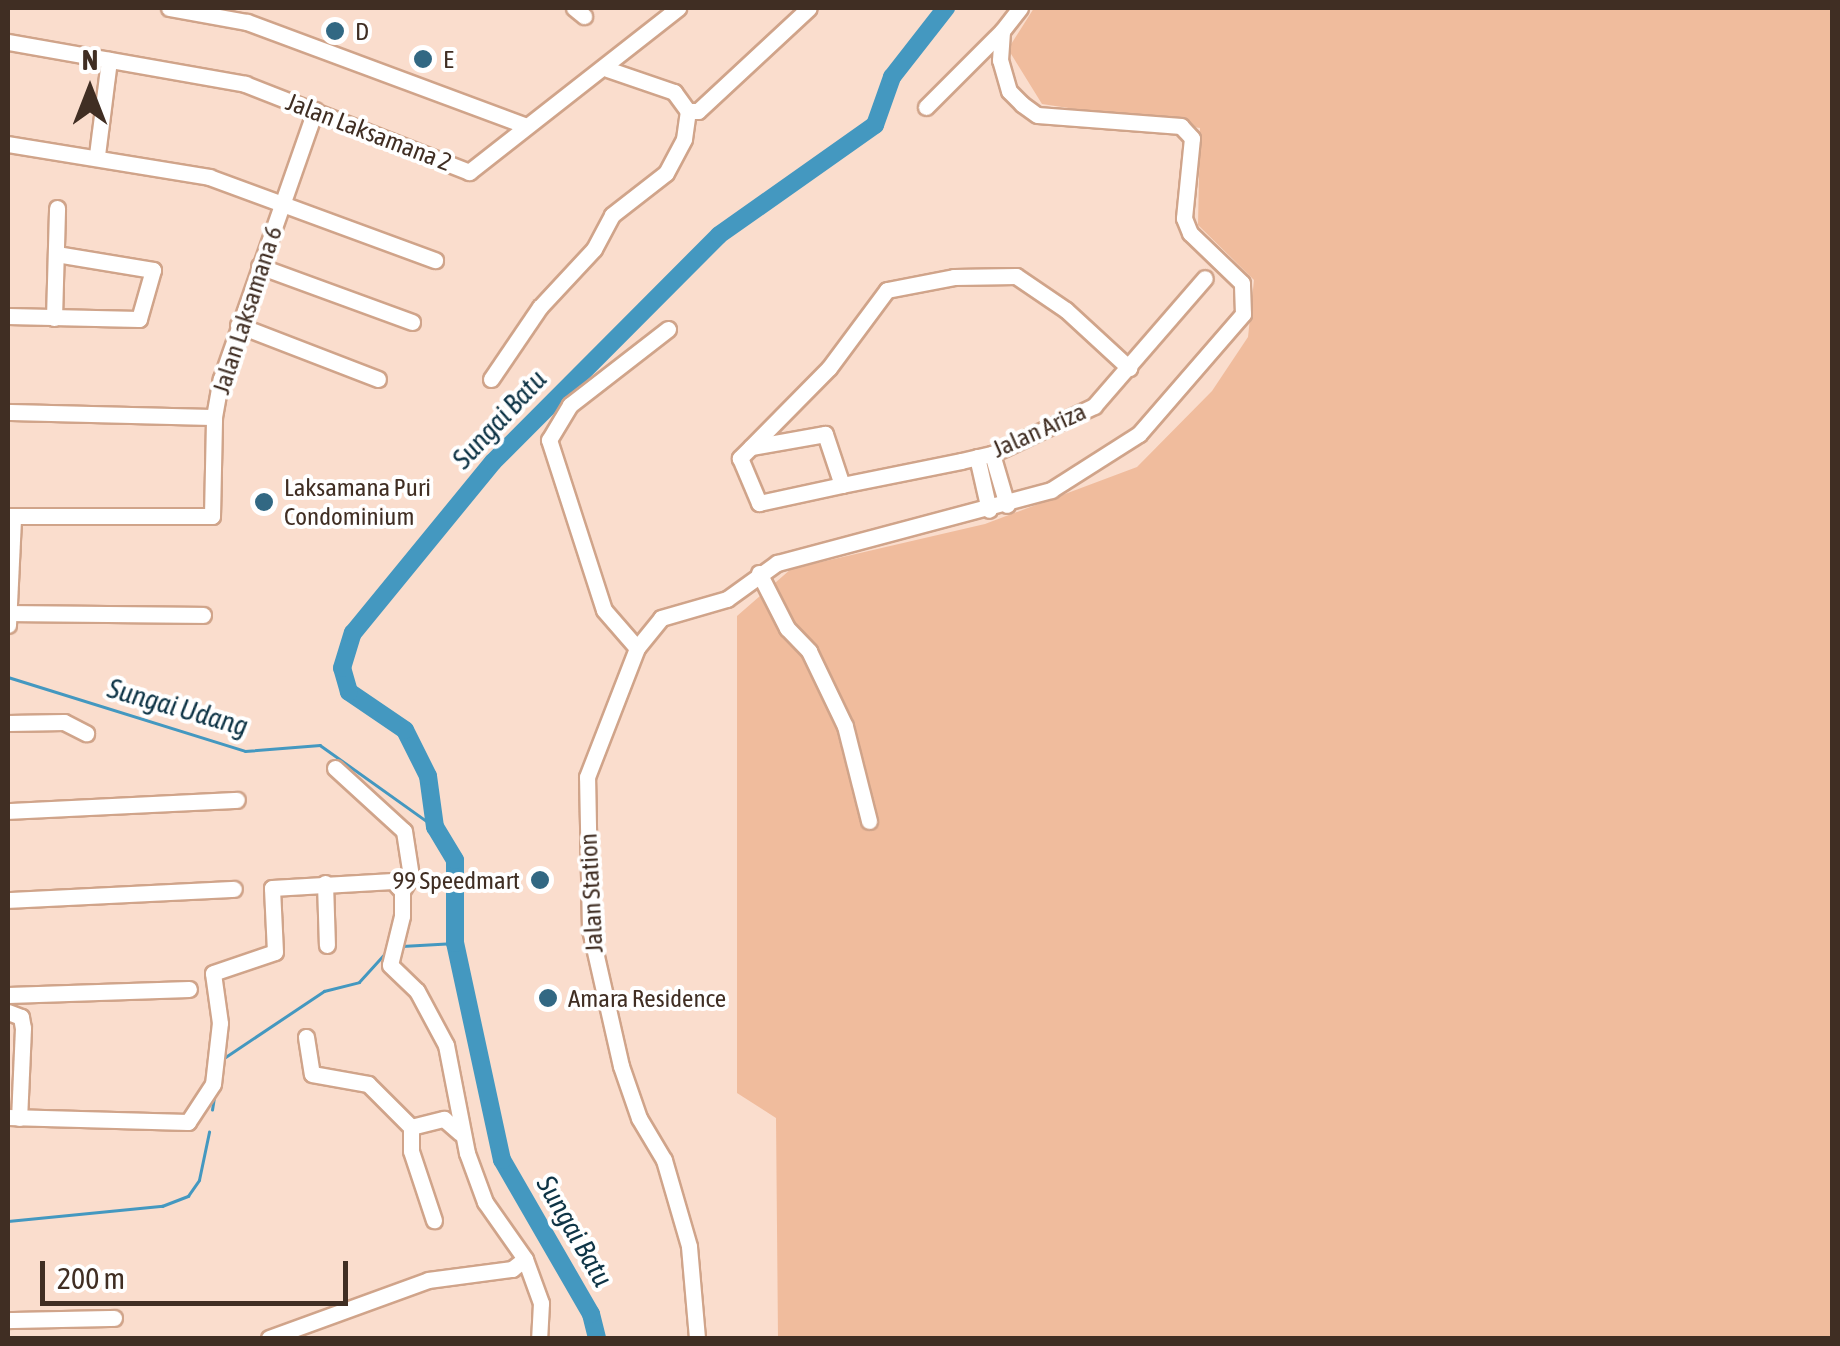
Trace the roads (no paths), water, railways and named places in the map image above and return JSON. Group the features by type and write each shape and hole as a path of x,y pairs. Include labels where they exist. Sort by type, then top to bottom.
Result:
{"street":[{"path":"169,8 247,22 526,126"},
{"name":"Jalan Laksamana 2","path":"8,42 244,84 469,172 607,69 678,8"},
{"path":"688,111 713,103 808,8"},
{"path":"926,106 1020,8"},
{"name":"Jalan Station","path":"697,1338 689,1246 664,1160 639,1118 621,1066 590,930 588,777 637,648 661,618 727,600 759,573 826,548 990,510 1050,490 1138,434 1239,326 1245,298 1242,282 1190,233 1184,218 1192,138 1181,126 1036,114 1003,77 1002,31"},
{"path":"97,155 108,60"},
{"path":"491,380 540,307 594,249 612,216 666,173 684,139 688,111 674,92 607,69"},
{"name":"Jalan Laksamana 6","path":"10,516 212,516 214,416 238,325 315,110"},
{"path":"8,144 97,155 209,177 436,260"},
{"path":"54,318 57,208"},
{"path":"8,316 136,321 153,270 56,254"},
{"path":"259,266 412,322"},
{"path":"751,447 829,368 887,290 968,276 1016,276 1066,310 1129,368"},
{"name":"Jalan Ariza","path":"751,447 740,458 759,502 984,455 1094,406 1205,278"},
{"path":"238,325 378,378"},
{"path":"637,648 604,610 549,440 570,405 668,329"},
{"path":"8,412 214,416"},
{"path":"751,447 825,434 842,486"},
{"path":"984,455 1008,505"},
{"path":"984,455 990,510"},
{"path":"10,516 10,619 203,615"},
{"path":"759,573 787,628 808,651 845,726 869,820"},
{"path":"8,722 64,722 86,732"},
{"path":"335,768 404,831 411,876 402,891 389,961 417,990 446,1045 460,1133 485,1202 525,1259 541,1304 539,1338"},
{"path":"8,811 237,800"},
{"path":"8,1012 20,1016 23,1028 13,1118 188,1122 213,1084 220,1023 213,973 226,963 270,955 278,945 272,888 387,880 402,891"},
{"path":"324,883 327,945"},
{"path":"8,900 234,889"},
{"path":"8,994 188,988"},
{"path":"306,1037 308,1070 368,1084 411,1127 411,1151 434,1220"},
{"path":"411,1127 444,1119 460,1133"},
{"path":"269,1338 428,1280 512,1269 525,1259"},
{"path":"8,1320 114,1318"}],"waterway":[{"name":"Sungai Batu","path":"597,1338 591,1314 502,1160 455,943 455,860 435,827 428,776 405,730 349,692 342,668 353,633 493,462 719,235 875,125 892,77 946,8"},
{"name":"Sungai Udang","path":"8,677 245,751 320,745 435,827"},
{"path":"402,946 455,943"},
{"path":"221,1060 324,991 359,982 389,949"},
{"path":"212,1110 215,1092"},
{"path":"8,1221 162,1206 188,1196 199,1180 209,1132"}],"place":[{"name":"D","path":"335,31"},
{"name":"E","path":"423,59"},
{"name":"Laksamana Puri Condominium","path":"264,502"},
{"name":"99 Speedmart","path":"540,880"},
{"name":"Amara Residence","path":"548,998"}]}
